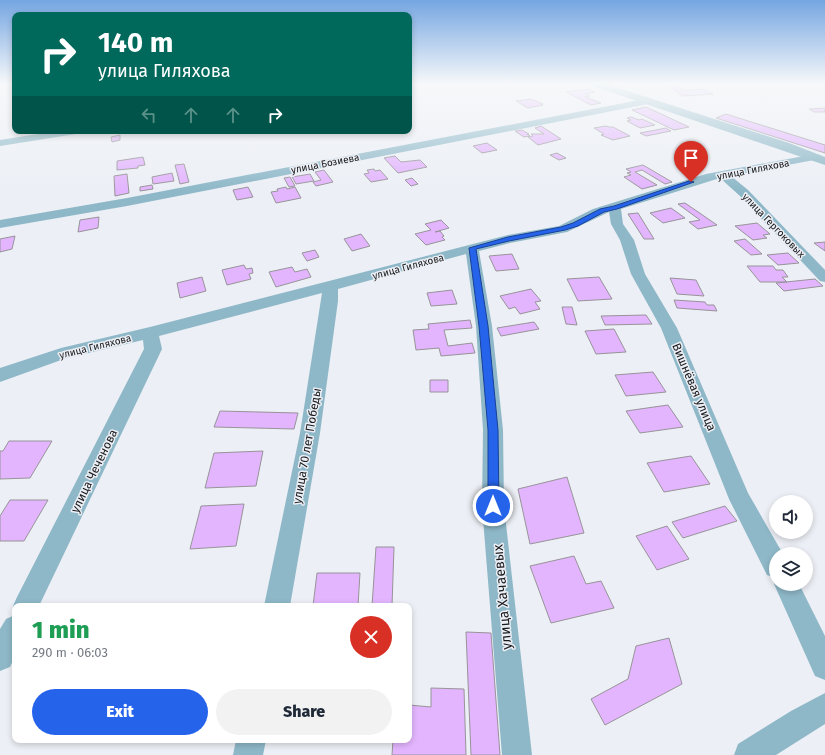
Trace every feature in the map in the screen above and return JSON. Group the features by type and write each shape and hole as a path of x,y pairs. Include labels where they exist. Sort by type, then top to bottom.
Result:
{"street":[{"name":"улица Бозиева","path":"0,224 127,202 556,119"},
{"path":"703,119 820,159"},
{"path":"0,142 55,134"},
{"name":"улица Гиляхова","path":"0,375 61,354 150,333 508,239 562,229 575,225 602,210 615,208 676,186 761,165 820,159"},
{"name":"улица Гергоковых","path":"722,174 744,193 825,278"},
{"name":"Вишнёвая улица","path":"615,208 617,224 627,240 638,274 669,328 740,499 769,553"},
{"name":"улица Хачаевых","path":"472,248 484,326 493,430 493,506 517,755"},
{"name":"улица 70 лет Победы","path":"278,603 310,433 330,301 330,286"},
{"name":"улица Чеченова","path":"27,603 153,349 150,333"},
{"path":"789,591 825,666"},
{"path":"0,658 12,634"},
{"path":"749,755 801,721 825,708"},
{"path":"248,755 250,743"}],"building":[{"path":"629,119 643,119 655,125 640,128 627,121 631,120"},
{"path":"651,119 672,119 689,127 674,130"},
{"path":"720,119 743,119 825,145 825,153"},
{"path":"541,126 561,139 538,145 528,137 533,136 531,134 544,134 535,128"},
{"path":"606,126 613,127 630,136 613,140 601,135 604,134 594,128"},
{"path":"666,128 671,131 646,136 640,133"},
{"path":"522,130 530,136 524,137 515,131"},
{"path":"120,135 120,140 112,142 111,137"},
{"path":"487,143 497,150 482,153 473,146"},
{"path":"557,153 566,158 559,160 550,155"},
{"path":"395,156 401,162 420,160 427,167 398,173 384,158"},
{"path":"143,157 145,165 138,166 138,168 117,170 117,161"},
{"path":"184,164 189,182 180,184 175,165"},
{"path":"643,165 672,182 665,184 642,170 635,172 657,185 642,189 624,177 631,175 627,173 631,172 626,169"},
{"path":"374,169 375,171 380,170 388,179 371,182 364,174 369,173 367,170"},
{"path":"324,170 333,182 316,186 313,182 321,180 315,172"},
{"path":"172,173 174,181 153,184 152,177"},
{"path":"127,174 129,193 115,196 114,176"},
{"path":"310,174 314,181 296,184 292,177"},
{"path":"290,177 295,186 289,187 284,178"},
{"path":"412,178 418,184 411,186 405,180"},
{"path":"152,185 153,189 140,191 140,187"},
{"path":"248,187 253,197 237,200 233,190"},
{"path":"286,187 287,189 295,187 301,198 276,203 271,192 278,191 277,189"},
{"path":"685,203 717,225 698,229 689,222 700,220 678,204"},
{"path":"671,208 685,218 663,223 650,213"},
{"path":"638,213 654,239 644,239 628,214"},
{"path":"99,217 98,228 78,232 80,220"},
{"path":"441,220 449,228 435,232 440,231 445,240 426,245 415,234 431,230 425,224"},
{"path":"757,223 770,234 763,235 767,238 753,240 735,226"},
{"path":"361,234 370,246 352,251 344,239"},
{"path":"15,236 12,249 0,252 0,239"},
{"path":"745,239 762,254 751,255 734,241"},
{"path":"825,242 825,251 814,243"},
{"path":"315,250 319,257 307,261 302,253"},
{"path":"788,253 799,263 778,265 767,255"},
{"path":"512,254 519,269 496,271 489,256"},
{"path":"244,265 246,269 252,268 253,273 249,274 251,279 227,285 222,270"},
{"path":"747,266 773,266 776,270 783,270 788,277 782,277 787,282 760,282"},
{"path":"292,267 295,272 307,269 311,277 276,287 269,272"},
{"path":"202,277 206,291 180,298 177,283"},
{"path":"599,277 612,299 578,301 567,279"},
{"path":"670,278 696,280 704,296 677,294"},
{"path":"815,279 823,286 784,291 776,283"},
{"path":"531,289 541,301 535,302 540,309 520,314 515,307 509,309 500,296"},
{"path":"452,290 457,304 431,306 427,293"},
{"path":"674,300 705,302 707,305 714,305 717,311 677,308"},
{"path":"562,307 572,307 577,325 566,324"},
{"path":"646,315 652,324 605,325 601,316"},
{"path":"470,320 472,328 444,330 448,346 472,343 475,353 441,356 439,348 416,350 413,330 429,329 428,324"},
{"path":"534,322 539,329 501,336 497,328"},
{"path":"614,329 626,352 596,354 585,331"},
{"path":"653,372 666,392 626,396 615,375"},
{"path":"430,380 448,380 448,392 430,392"},
{"path":"668,405 683,427 640,433 626,411"},
{"path":"220,411 298,413 294,429 214,427"},
{"path":"9,441 52,441 30,478 0,479 0,451 3,451"},
{"path":"263,451 256,486 205,488 214,453"},
{"path":"691,456 710,484 664,492 647,463"},
{"path":"567,477 584,533 530,544 518,489"},
{"path":"10,500 48,500 24,541 0,541 0,516"},
{"path":"244,504 236,546 190,549 201,506"},
{"path":"725,506 737,521 683,538 672,522"},
{"path":"667,526 689,559 657,570 636,536"},
{"path":"376,547 394,547 392,603 372,603"},
{"path":"574,556 586,584 601,581 614,608 551,623 530,566"},
{"path":"317,573 360,573 358,603 313,603"},
{"path":"466,632 491,633 500,755 471,755"},
{"path":"669,638 682,684 605,725 591,699 628,679 636,646"},
{"path":"431,688 464,689 466,755 392,755 393,743 412,743 412,705 431,707"}],"route":[{"path":"493,506 493,430 484,326 472,248 508,239 562,229 575,225 602,210 615,208 691,182"}]}
